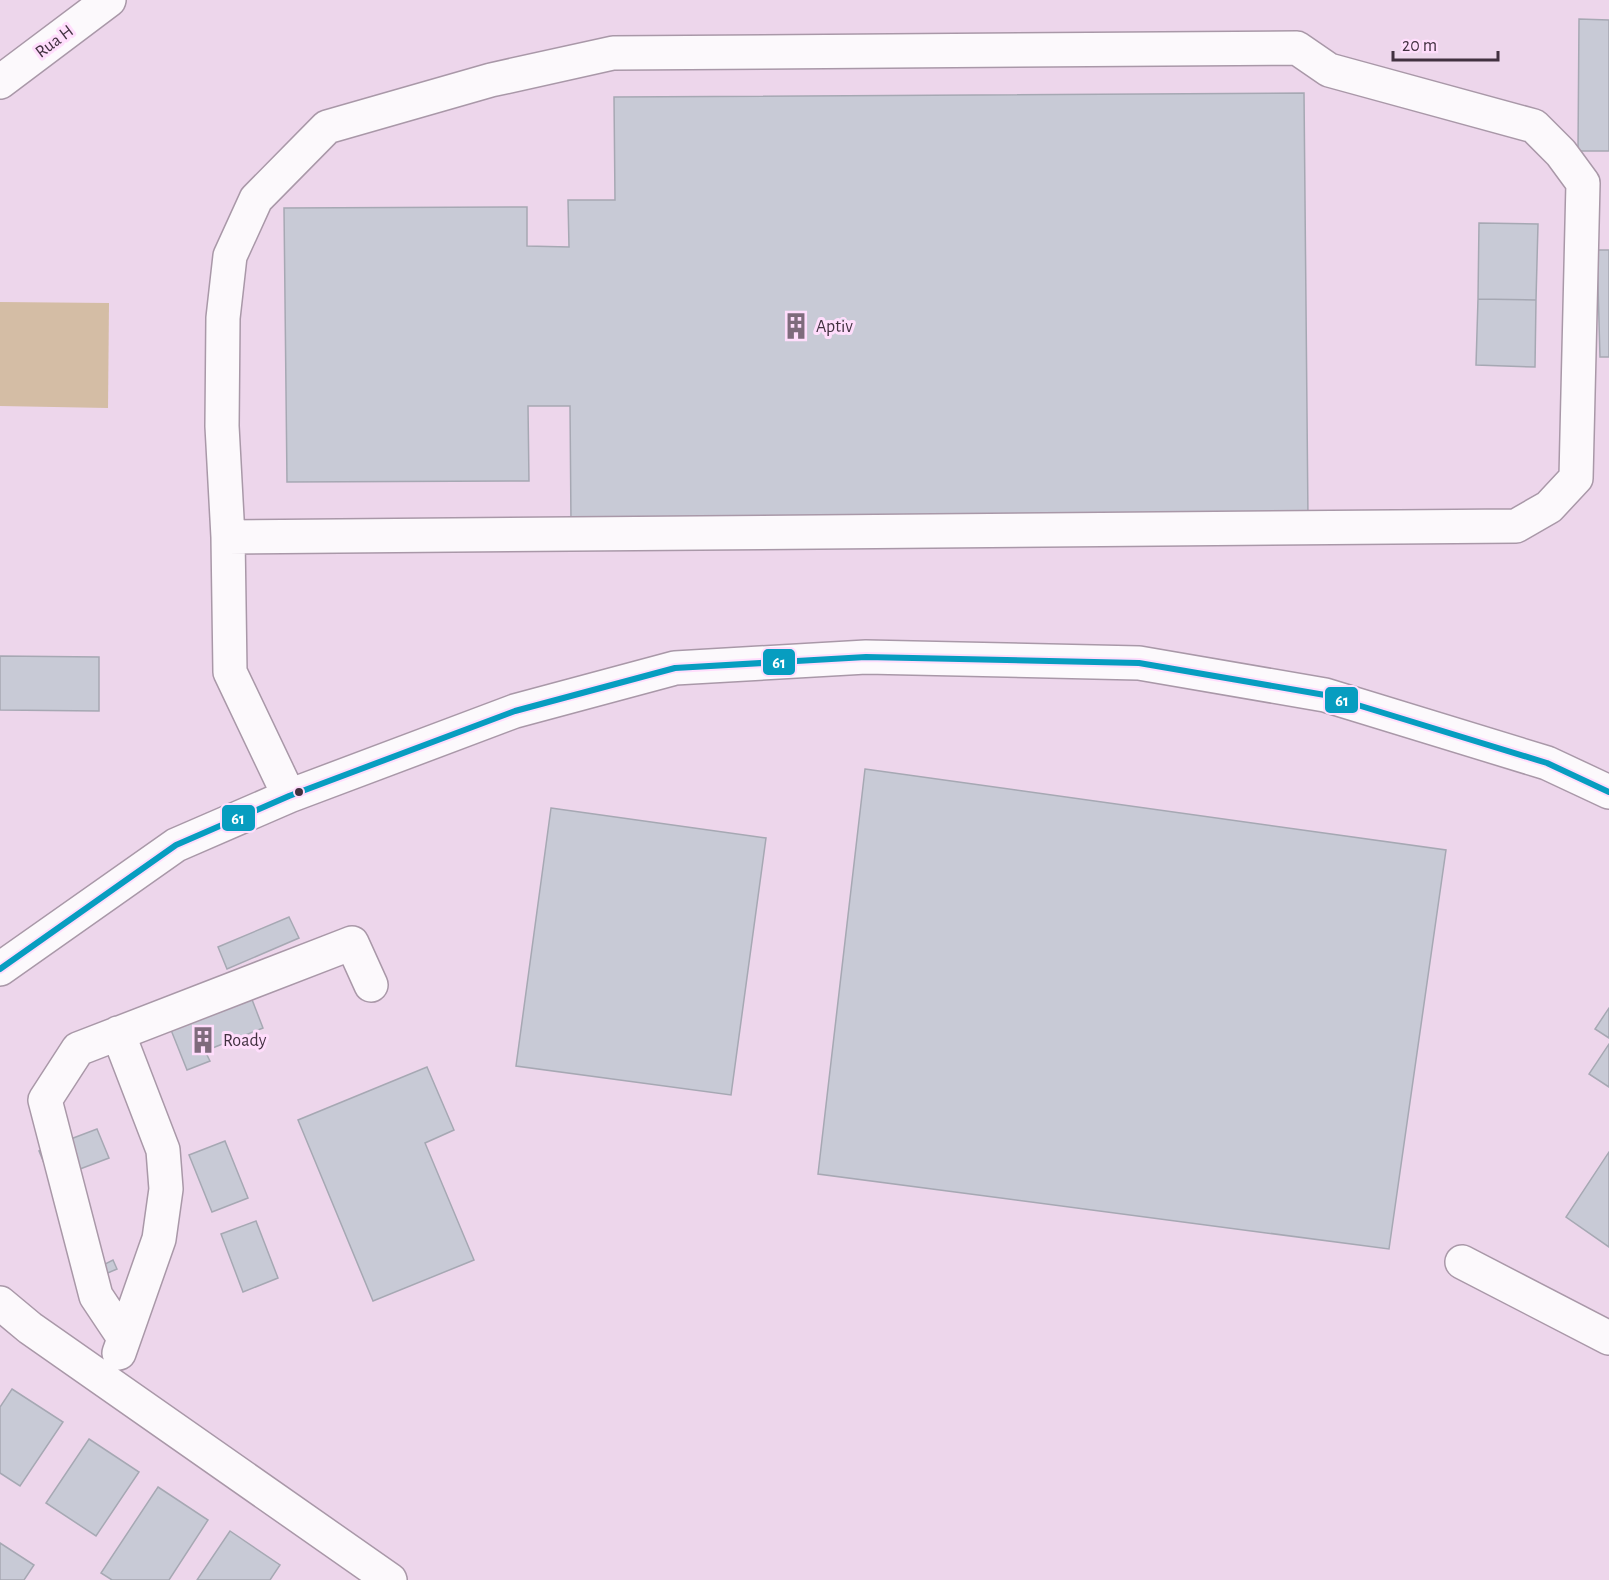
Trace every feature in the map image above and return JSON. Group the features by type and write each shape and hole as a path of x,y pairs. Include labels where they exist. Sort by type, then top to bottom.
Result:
{"street":[{"name":"Rua H","path":"0,82 109,0"},
{"path":"228,537 1516,526 1549,507 1576,478 1583,183 1561,153 1534,126 1329,70 1297,48 613,53 491,80 327,127 256,200 230,256 223,318 222,426 228,537 230,672 289,796"},
{"path":"1,966 176,845 289,796 515,711 675,668 866,657 1139,663 1326,695 1547,763 1609,792"},
{"path":"124,1338 96,1296 45,1100 78,1049 352,943 371,985"},
{"path":"108,1383 159,1239 166,1189 163,1150 118,1034"},
{"path":"1462,1262 1609,1338"},
{"path":"0,1303 30,1328 390,1580"}],"shaded area":[{"path":"0,302 109,303 108,408 0,406"}],"building":[{"path":"1579,19 1609,20 1609,151 1578,151"},
{"name":"Aptiv","path":"1304,93 1308,519 571,523 570,406 528,406 529,481 287,482 284,208 527,207 527,246 569,247 568,200 615,200 614,97"},
{"path":"1479,223 1538,224 1536,300 1478,299"},
{"path":"1597,250 1609,250 1609,357 1600,357"},
{"path":"1478,299 1536,300 1535,367 1476,365"},
{"path":"0,656 99,657 99,711 0,710"},
{"path":"865,769 1446,850 1389,1249 818,1174"},
{"path":"551,808 766,838 731,1095 516,1066"},
{"path":"289,917 299,938 227,969 218,947"},
{"name":"Roady","path":"251,997 263,1028 205,1051 210,1061 187,1070 171,1030"},
{"path":"1609,1008 1609,1038 1595,1029"},
{"path":"1609,1044 1609,1087 1589,1074"},
{"path":"427,1067 454,1130 425,1143 474,1260 373,1301 298,1120"},
{"path":"97,1129 109,1158 51,1180 39,1151"},
{"path":"225,1141 248,1198 212,1212 189,1155"},
{"path":"1609,1152 1609,1247 1566,1217"},
{"path":"256,1221 278,1278 243,1292 221,1234"},
{"path":"113,1260 117,1269 103,1275 99,1267"},
{"path":"12,1389 63,1422 20,1486 0,1473 0,1407"},
{"path":"89,1439 139,1472 96,1536 46,1503"},
{"path":"158,1487 208,1520 169,1580 112,1580 101,1573"},
{"path":"230,1531 280,1565 270,1580 197,1580"},
{"path":"0,1543 34,1565 24,1580 0,1580"}],"transit line":[{"name":"61","path":"0,969 176,845 289,796 515,711 675,668 866,657 1139,663 1325,695 1547,763 1609,792"}],"place":[{"name":"Aptiv","path":"796,326"},
{"name":"Roady","path":"203,1040"}]}
